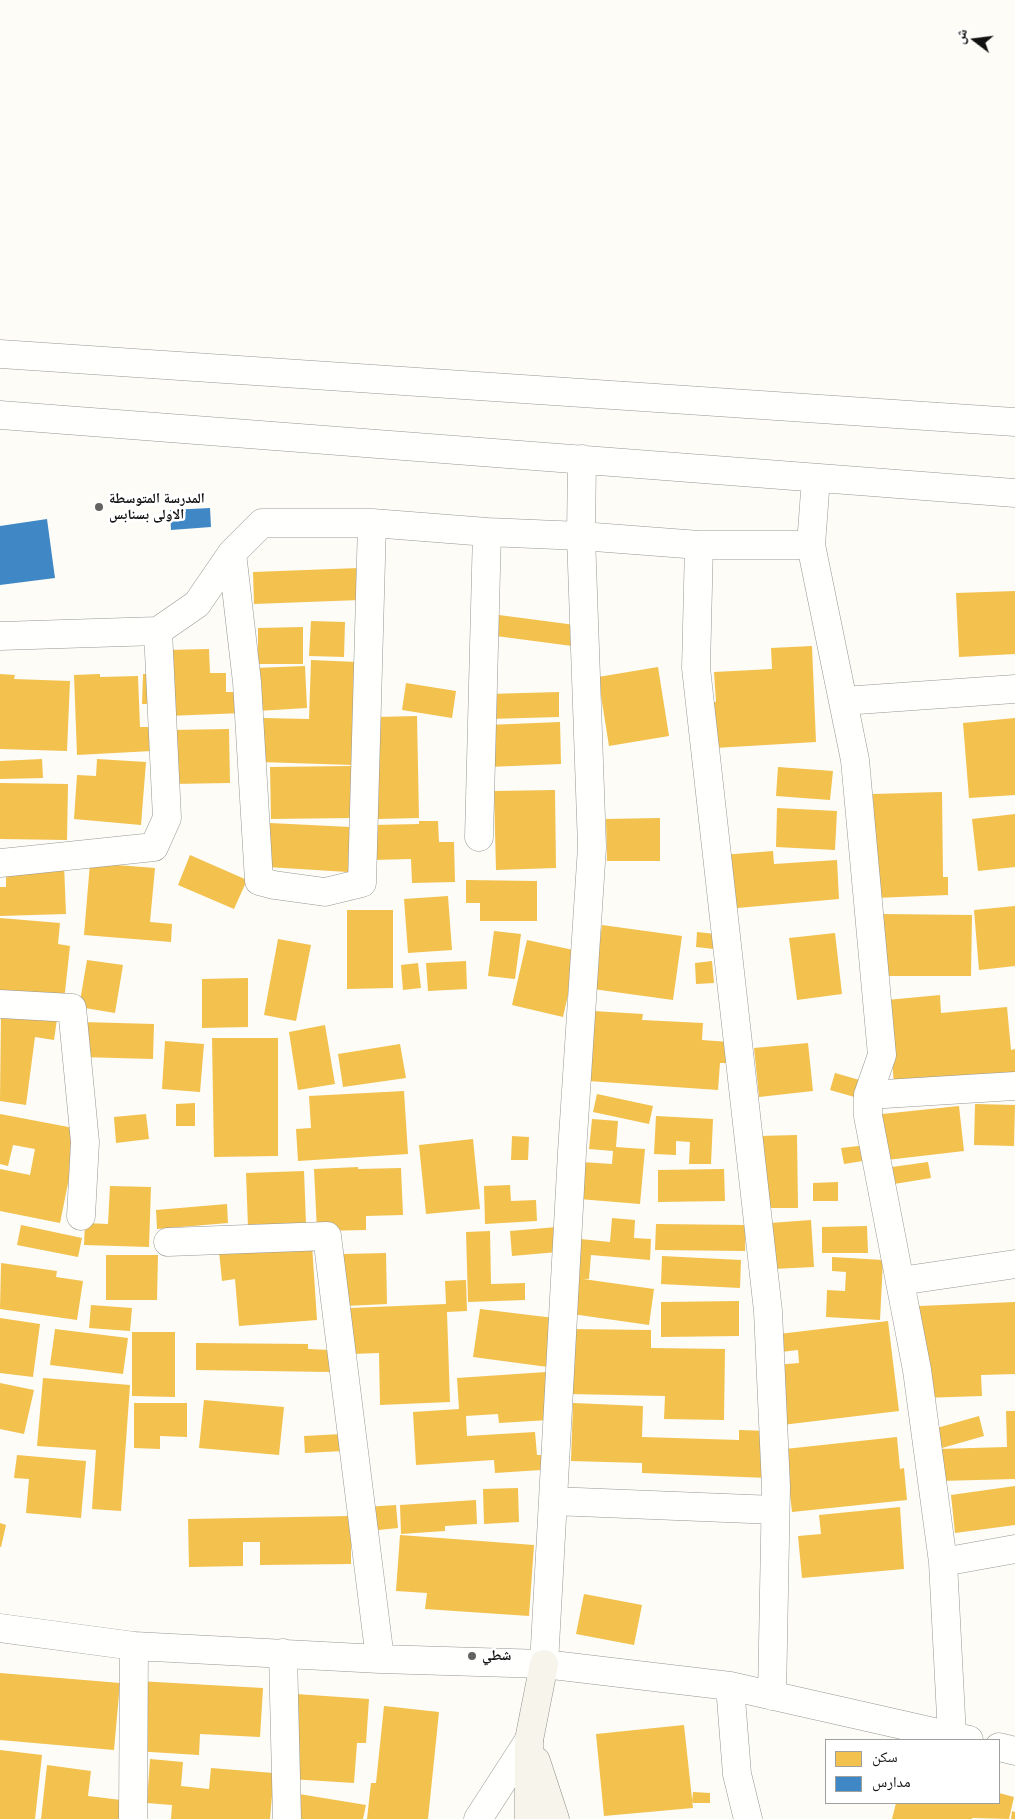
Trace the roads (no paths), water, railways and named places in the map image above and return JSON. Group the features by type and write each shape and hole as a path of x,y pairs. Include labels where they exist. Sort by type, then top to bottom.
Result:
{"street":[{"path":"0,354 1015,422"},
{"path":"0,415 1015,493"},
{"path":"529,1819 529,1740 544,1664 572,1152 592,847 581,536 582,460"},
{"path":"0,1628 134,1646 380,1660 544,1664 730,1686 961,1738 943,1562 916,1370 868,1116 868,1095 882,1055 855,760 811,544 816,478"},
{"path":"0,636 158,631 197,604 232,553 262,523 372,523 699,545 811,544"},
{"path":"232,553 247,682 259,881 325,892 362,883 372,523"},
{"path":"479,837 488,532"},
{"path":"699,545 696,668 768,1311 776,1487 772,1696"},
{"path":"0,862 154,847 168,818 158,631"},
{"path":"843,701 1015,689"},
{"path":"0,1004 72,1008 85,1142 81,1216"},
{"path":"868,1095 1015,1086"},
{"path":"168,1242 327,1236 380,1660"},
{"path":"900,1281 1015,1264"},
{"path":"553,1501 775,1510"},
{"path":"943,1562 1015,1549"},
{"path":"133,1819 134,1646"},
{"path":"283,1653 287,1819"},
{"path":"730,1686 737,1774 748,1819"},
{"path":"478,1819 529,1740"},
{"path":"529,1740 555,1819"},
{"path":"1000,1747 1015,1751"}],"place":[{"name":"المدرسة المتوسطة الاولى بسنابس","path":"99,507"},
{"name":"شطي","path":"472,1656"}]}
